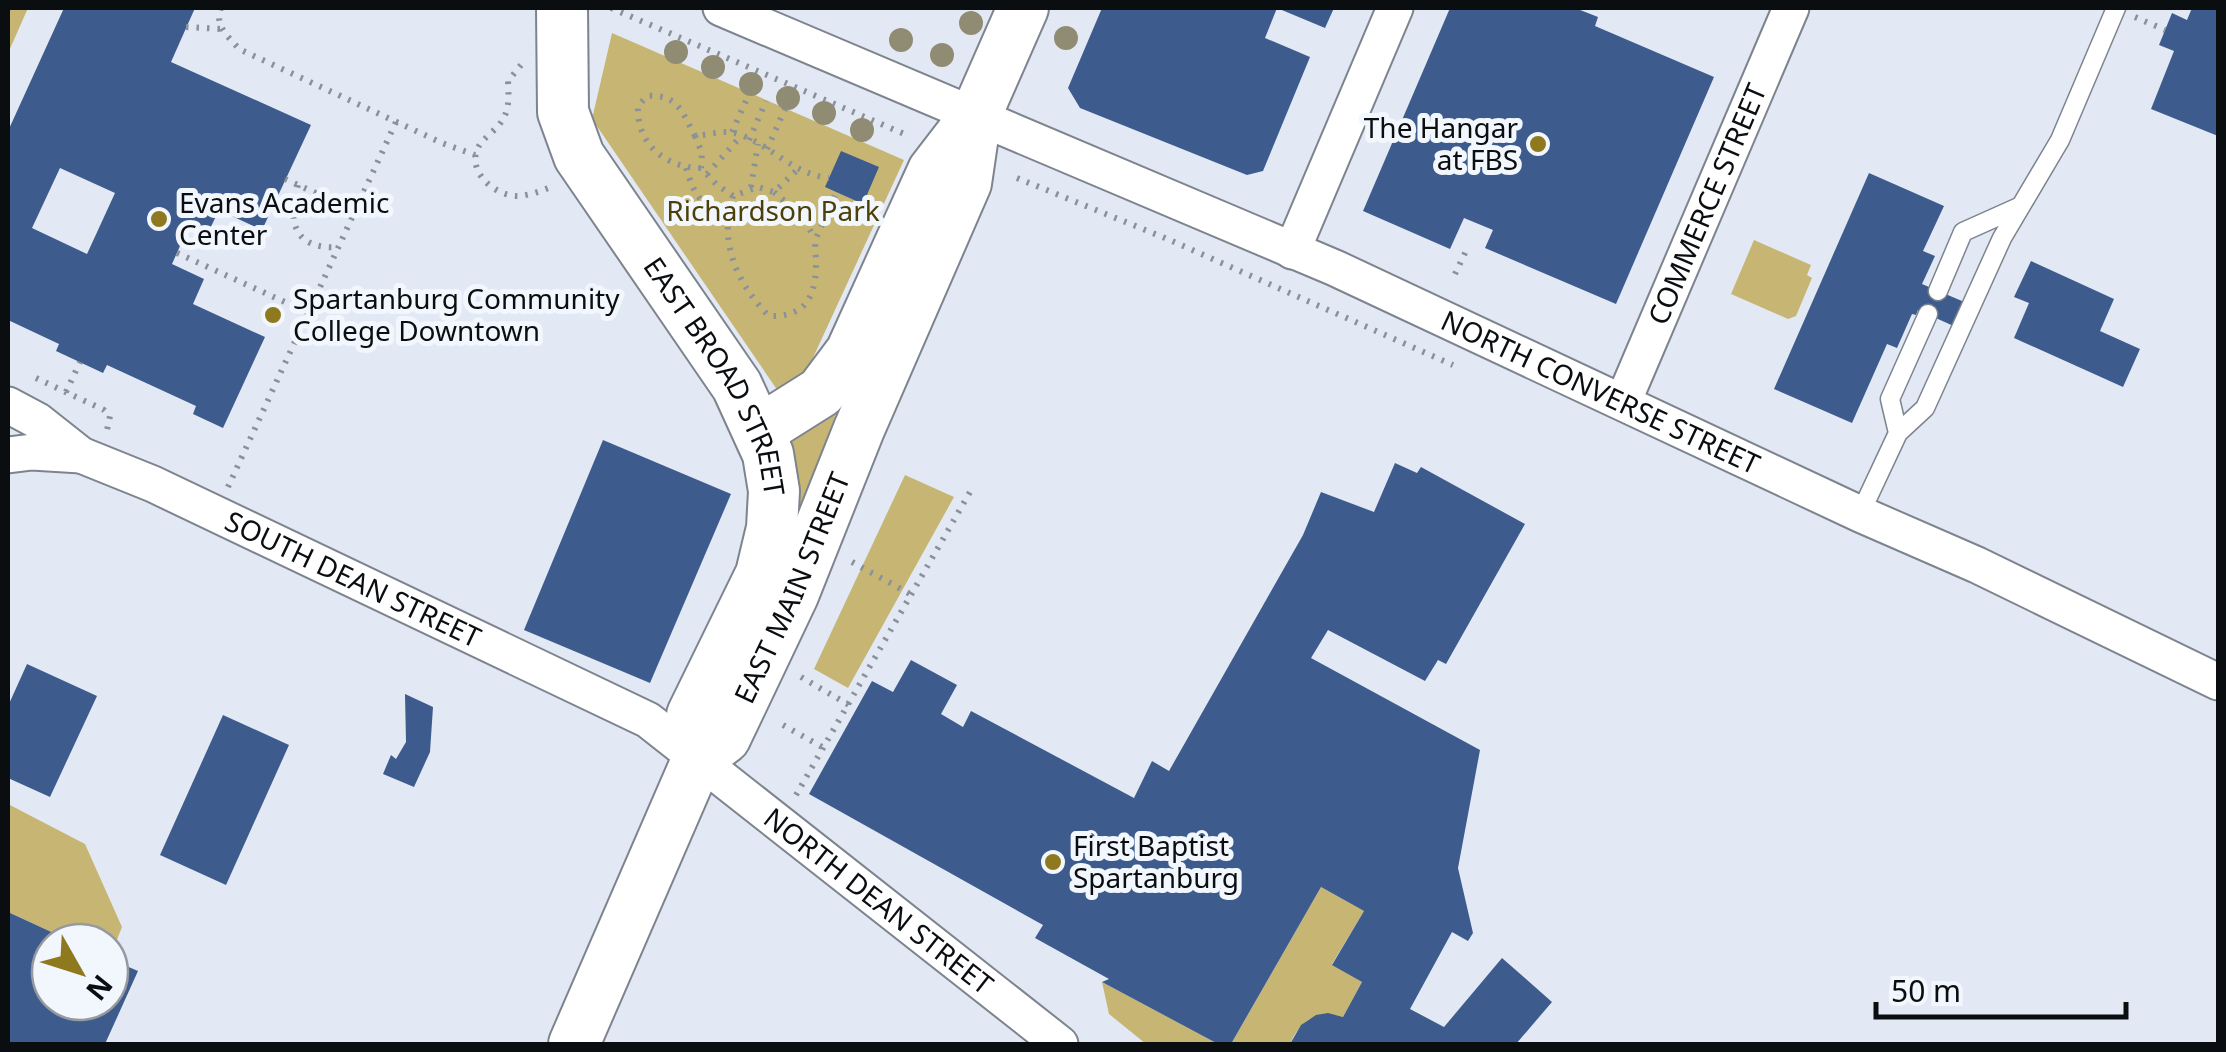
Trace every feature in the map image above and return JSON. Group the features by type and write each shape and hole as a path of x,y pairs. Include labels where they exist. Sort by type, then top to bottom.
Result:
{"street":[{"name":"EAST BROAD STREET","path":"562,8 563,112 580,156 737,386 768,454 774,491 772,528 761,574 692,715 698,758"},
{"name":"NORTH CONVERSE STREET","path":"720,8 1292,250 1977,565 2218,682"},
{"name":"EAST MAIN STREET","path":"759,431 820,392 850,352 933,171 976,115 1023,8"},
{"path":"1292,250 1395,8"},
{"name":"COMMERCE STREET","path":"1623,402 1791,8"},
{"name":"EAST MAIN STREET","path":"574,1044 698,758 725,738 793,595 859,429 966,184 976,115"},
{"name":"SOUTH DEAN STREET","path":"8,405 92,445 153,484 648,720 698,758"},
{"path":"8,455 92,445"},
{"name":"NORTH DEAN STREET","path":"698,758 1060,1044"}],"lane":[{"path":"1860,514 1898,434 1926,408 2002,238 2060,140 2116,8"},
{"path":"1938,291 1962,232 2020,206"},
{"path":"1898,434 1890,399 1928,314"}],"path":[{"path":"221,8 221,29 239,49 475,155"},
{"path":"611,8 916,139"},
{"path":"2134,17 2165,30"},
{"path":"186,28 221,29"},
{"path":"530,194 500,192 484,181 476,168 475,155 510,108 508,81 522,65 532,62"},
{"path":"732,132 749,94"},
{"path":"704,171 702,152 676,104 664,95 648,96 638,106 637,125 644,139 664,158 704,171 733,196"},
{"path":"704,171 745,138 766,101"},
{"path":"767,148 785,109"},
{"path":"226,493 396,122"},
{"path":"694,136 732,132 767,148 798,170 829,178"},
{"path":"751,187 758,144"},
{"path":"686,168 699,201 712,210 728,210"},
{"path":"774,192 798,170"},
{"path":"286,180 356,211"},
{"path":"298,184 292,221 299,234 308,243 322,248 338,247"},
{"path":"815,238 802,214 774,192 751,187 733,196 727,230 734,264 748,296 769,316 788,317 800,312 812,294 815,238 836,192"},
{"path":"1455,274 1466,251"},
{"path":"177,252 309,313"},
{"path":"66,392 80,362"},
{"path":"36,377 110,416 92,445"},
{"path":"795,798 970,492"},
{"path":"852,562 912,594"},
{"path":"801,677 849,705"},
{"path":"783,724 824,748"}],"green space":[{"path":"8,8 28,8 9,51 8,50"},
{"name":"Richardson Park","path":"612,33 904,160 806,373 780,394 592,119"},
{"path":"1754,240 1811,265 1807,275 1812,278 1796,316 1788,319 1731,294"},
{"path":"845,388 788,546 785,436"},
{"path":"905,475 954,497 848,688 814,669"},
{"path":"8,804 85,844 120,922 30,922 8,912"},
{"path":"1321,887 1364,911 1332,964 1362,982 1343,1017 1325,1015 1310,1019 1290,1044 1231,1044"},
{"path":"1102,982 1218,1044 1146,1044 1109,1014"}],"building":[{"name":"Evans Academic Center","path":"64,8 195,8 171,62 311,125 262,230 219,210 206,237 188,228 172,264 204,279 193,304 265,337 223,428 193,414 196,406 107,365 103,373 56,351 59,344 8,320 8,131","holes":["60,168 115,193 87,254 32,228"]},
{"path":"1102,8 1277,8 1265,38 1310,57 1263,171 1247,175 1080,108 1068,88"},
{"path":"1277,8 1334,8 1325,28"},
{"name":"The Hangar at FBS","path":"1450,8 1575,8 1598,17 1595,26 1714,77 1616,304 1485,248 1493,230 1464,218 1450,249 1363,211"},
{"path":"2192,8 2218,8 2218,136 2151,109 2174,51 2159,45 2172,13 2187,20"},
{"path":"841,151 879,167 863,204 825,187"},
{"path":"1869,173 1944,206 1923,251 1935,256 1922,284 1969,304 1958,328 1918,310 1916,315 1912,314 1897,348 1887,344 1852,423 1774,389"},
{"path":"2031,261 2114,299 2100,331 2140,349 2123,387 2014,338 2029,303 2014,297"},
{"path":"603,440 731,494 650,683 524,630"},
{"path":"1395,463 1417,473 1421,467 1525,524 1446,664 1438,660 1425,681 1328,630 1311,658 1480,750 1458,868 1473,933 1468,941 1452,932 1410,1009 1444,1027 1502,958 1552,1002 1516,1044 1290,1044 1301,1025 1316,1015 1343,1017 1362,982 1332,965 1364,911 1321,887 1231,1044 1218,1044 1102,982 1109,979 1035,938 1043,925 809,794 872,681 893,692 911,660 957,685 941,714 963,727 971,711 1134,798 1152,761 1169,771 1303,535 1321,492 1374,512"},
{"path":"27,664 97,696 50,797 8,778 8,706"},
{"path":"405,694 433,707 430,752 414,787 383,774 391,755 396,759 406,742"},
{"path":"223,715 289,745 226,885 160,855"},
{"path":"8,912 30,922 30,1022 115,1022 105,1044 8,1044"},
{"path":"130,968 138,971 130,989"}],"place":[{"name":"The Hangar at FBS","path":"1538,144"},
{"name":"Evans Academic Center","path":"159,219"},
{"name":"Spartanburg Community College Downtown","path":"273,315"},
{"name":"First Baptist Spartanburg","path":"1053,862"}]}
